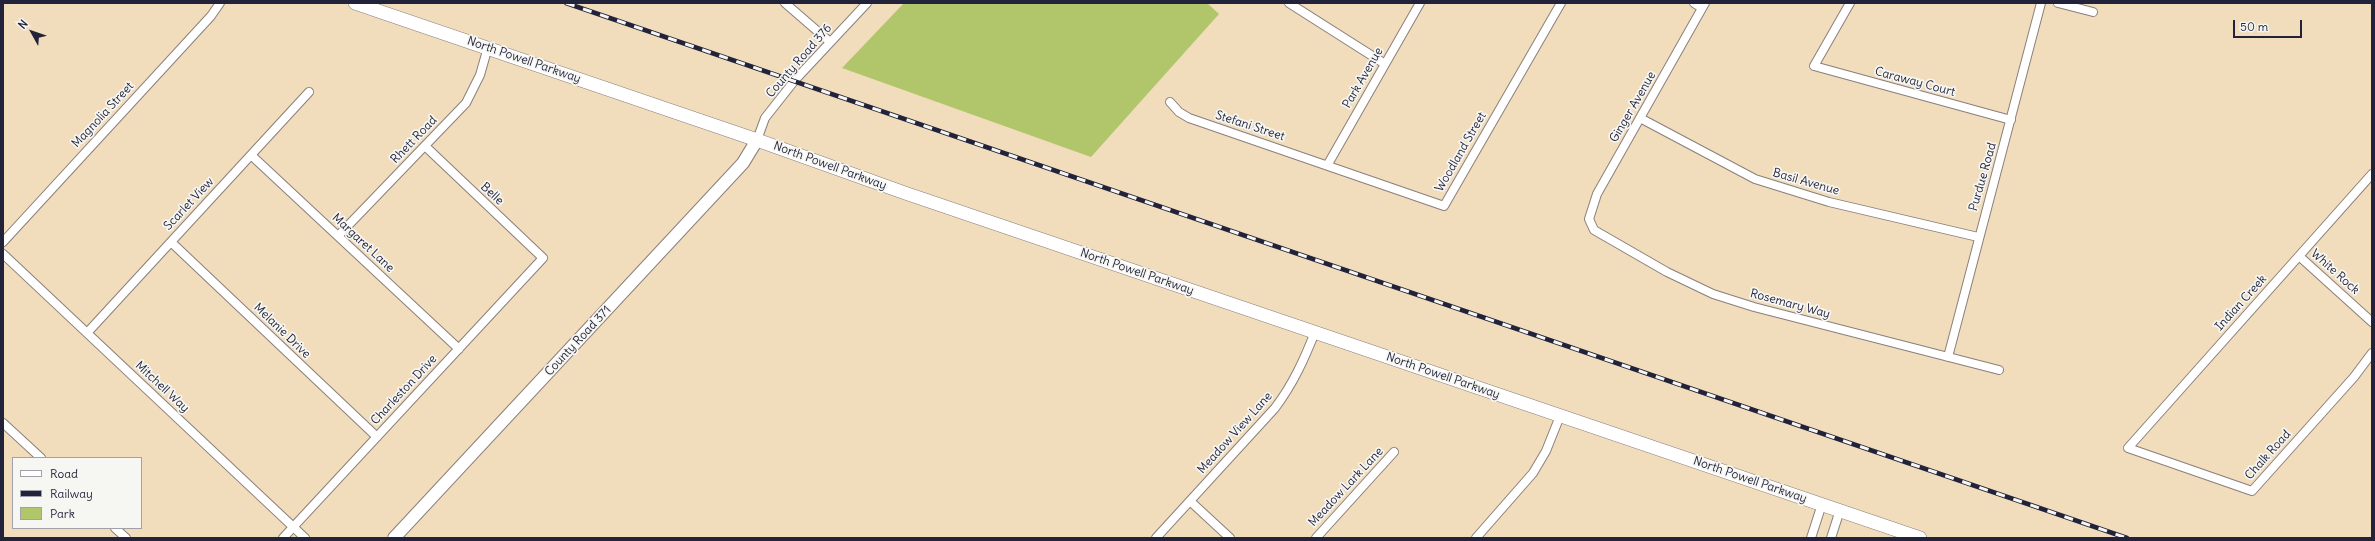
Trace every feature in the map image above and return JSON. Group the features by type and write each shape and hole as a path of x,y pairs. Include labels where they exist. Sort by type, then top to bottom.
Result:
{"main road":[{"name":"North Powell Parkway","path":"355,3 488,47 905,193 1920,538"}],"street":[{"name":"Magnolia Street","path":"3,242 211,16 220,3"},
{"path":"785,3 830,42"},
{"name":"County Road 376","path":"757,140 765,118 795,80 867,3"},
{"path":"1289,3 1385,64"},
{"name":"Park Avenue","path":"1328,164 1420,3"},
{"name":"Woodland Street","path":"1328,164 1444,206 1561,3"},
{"path":"1694,3 1704,6"},
{"name":"Caraway Court","path":"1850,3 1814,66 2011,120"},
{"name":"Purdue Road","path":"1948,357 1978,237 2042,3"},
{"path":"2058,3 2093,12"},
{"name":"Ginger Avenue","path":"1590,225 1590,213 1597,194 1704,6"},
{"name":"Rhett Road","path":"338,236 466,103 480,75 488,47"},
{"name":"Scarlet View","path":"87,333 309,92"},
{"name":"Stefani Street","path":"1170,102 1178,112 1189,118 1328,164"},
{"name":"Basil Avenue","path":"1640,118 1755,180 1829,202 1978,237"},
{"name":"County Road 371","path":"394,538 743,163 757,140"},
{"name":"Belle","path":"425,146 543,258"},
{"name":"Margaret Lane","path":"251,155 459,349"},
{"name":"Indian Creek","path":"2128,448 2372,174"},
{"name":"Rosemary Way","path":"1590,225 1600,234 1667,272 1713,294 1754,307 1999,370"},
{"name":"Melanie Drive","path":"171,242 377,437"},
{"name":"Mitchell Way","path":"3,254 305,538"},
{"name":"White Rock","path":"2299,256 2372,322"},
{"name":"Charleston Drive","path":"283,538 543,258"},
{"name":"Meadow View Lane","path":"1156,538 1275,408 1290,388 1302,367 1314,332"},
{"name":"Chalk Road","path":"2128,448 2252,491 2354,377 2372,353"},
{"path":"1476,538 1533,473 1546,451 1560,416"},
{"path":"3,423 40,457"},
{"name":"Meadow Lark Lane","path":"1316,538 1394,452"},
{"path":"1190,501 1230,538"},
{"path":"1811,538 1822,504"},
{"path":"1831,538 1840,510"},
{"path":"116,529 126,538"}],"green space":[{"path":"904,3 1207,3 1219,14 1091,157 842,68"}],"railway":[{"path":"566,3 2127,538"}]}
